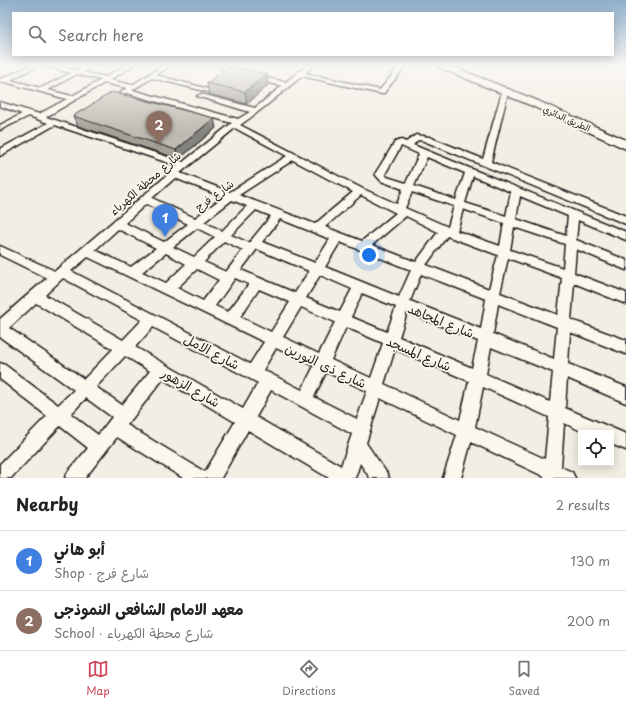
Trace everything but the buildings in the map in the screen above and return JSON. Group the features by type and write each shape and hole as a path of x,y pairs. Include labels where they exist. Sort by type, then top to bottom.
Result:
{"highway":[{"name":"الطريق الدائري","path":"496,87 626,145"},
{"name":"الطريق الدائري","path":"503,87 626,137"}],"street":[{"path":"30,87 72,98"},
{"path":"42,90 47,87"},
{"path":"40,117 92,87"},
{"path":"116,97 133,87"},
{"path":"185,107 212,88 208,87"},
{"name":"شارع محطة الكهرباء","path":"0,328 173,174 236,124 256,111 286,87"},
{"path":"361,87 382,92 386,87"},
{"path":"126,92 185,107 236,124 360,191 448,232 568,275 626,299"},
{"path":"486,163 505,92"},
{"path":"201,96 256,111"},
{"path":"0,104 55,122 72,125 184,165"},
{"path":"0,128 29,113"},
{"path":"0,153 55,122"},
{"path":"407,146 413,138 422,138 626,220"},
{"path":"626,236 407,146 398,144 380,176 384,179 409,188 571,242 626,265"},
{"path":"363,247 402,211 409,188 424,153"},
{"name":"شارع فرج","path":"132,273 231,196 293,156"},
{"path":"346,478 403,304 417,269 448,232 470,171"},
{"path":"173,174 417,269 493,296 626,347"},
{"path":"452,478 466,430 478,378 493,296 504,253 516,190"},
{"path":"316,229 360,191"},
{"name":"شارع المجاهد","path":"145,199 223,236 317,269 626,395"},
{"path":"168,290 255,206"},
{"path":"206,308 278,214"},
{"path":"557,476 557,412 573,214"},
{"name":"شارع المسجد","path":"117,224 196,263 257,282 597,430"},
{"path":"253,372 337,237"},
{"name":"شارع الامل","path":"0,250 59,275 253,372 305,400 360,437"},
{"name":"شارع ذى النورين","path":"86,251 466,430 557,476"},
{"path":"231,319 257,282"},
{"path":"305,400 359,286"},
{"name":"شارع الزهور","path":"35,296 346,478"},
{"path":"0,477 151,320"},
{"path":"0,328 85,389 120,421 199,478"},
{"path":"74,478 161,369"},
{"path":"0,370 100,446"},
{"path":"211,478 268,381"},
{"path":"360,437 380,478"},
{"path":"614,437 626,442"}],"place":[{"name":"معهد الامام الشافعى النموذجى","path":"159,144"},
{"name":"أبو هاني","path":"165,237"}]}
